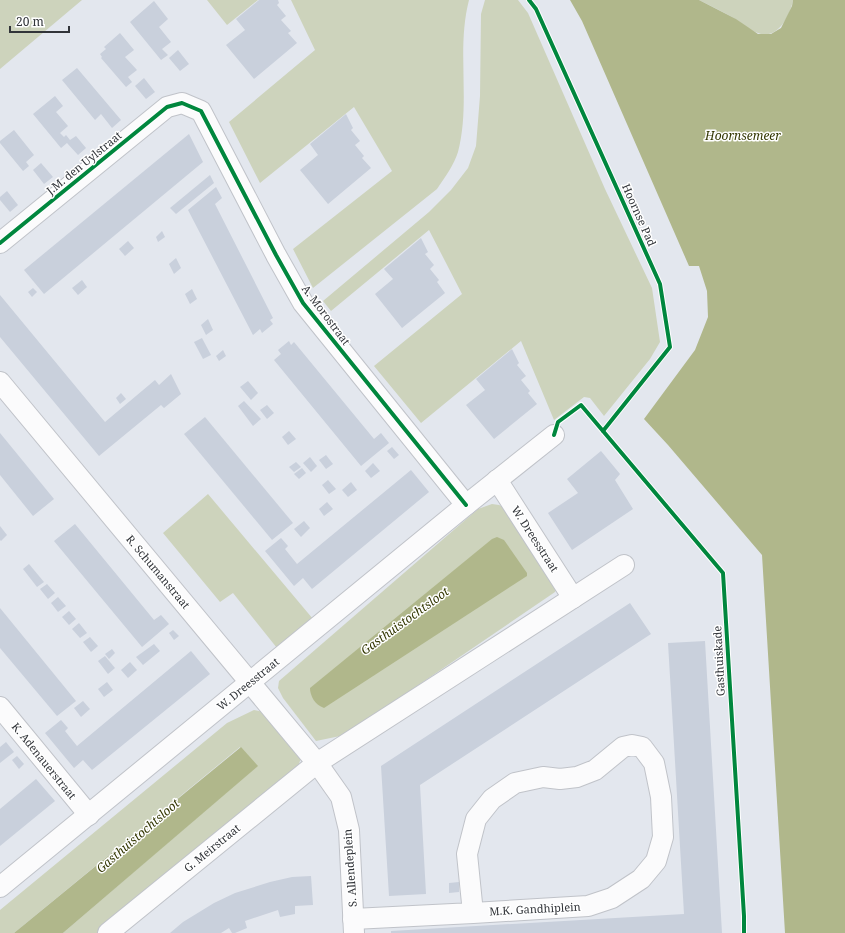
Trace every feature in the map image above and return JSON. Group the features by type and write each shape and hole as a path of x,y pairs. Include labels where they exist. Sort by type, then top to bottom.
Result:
{"street":[{"name":"J.M. den Uylstraat","path":"0,243 166,107 182,103"},
{"name":"A. Morostraat","path":"182,103 201,111 276,255 303,303 466,505"},
{"name":"R. Schumanstraat","path":"0,382 317,763"},
{"name":"W. Dreesstraat","path":"0,887 466,505 554,435"},
{"name":"W. Dreesstraat","path":"497,480 573,598"},
{"path":"317,763 624,566"},
{"name":"K. Adenauerstraat","path":"0,707 89,815"},
{"name":"M.K. Gandhiplein","path":"354,926 473,912 588,906 612,898 641,879 656,861 663,837 661,797 654,763 642,747 632,745 623,747 595,770 577,777 543,777 515,783 492,799 476,819 466,854 473,912"},
{"name":"S. Allendeplein","path":"317,763 340,797 349,830 354,926"},
{"name":"G. Meirstraat","path":"108,933 317,763"}],"shaded area":[{"path":"0,0 82,0 0,69"},
{"path":"207,0 258,0 227,25"},
{"path":"291,0 469,0 465,19 463,57 464,95 462,133 458,152 452,166 437,189 313,288 293,249 392,171 354,107 260,183 229,122 315,50"},
{"path":"485,0 518,0 528,13 605,189 652,288 660,342 650,359 604,416 590,398 584,397 554,420 521,341 421,423 374,366 462,294 429,230 331,311 323,301 429,212 451,190 468,168 476,146 480,96 481,14"},
{"path":"699,0 793,0 789,13 782,26 765,35 752,30 734,18"},
{"path":"208,494 313,619 277,648 233,593 220,602 163,533"},
{"path":"492,504 508,509 556,589 555,592 345,735 316,741 283,698 278,688 279,681 478,509"},
{"path":"254,710 264,712 301,758 296,772 272,789 98,933 63,933 257,766 240,747 14,933 0,933 0,910 227,723"}],"water":[{"name":"Hoornsemeer","path":"570,0 699,0 736,19 758,34 771,34 781,28 792,6 793,0 845,0 845,933 785,933 762,555 644,419 695,350 708,317 707,291 699,266 689,266 582,21"},
{"name":"Gasthuistochtsloot","path":"497,537 504,540 527,573 527,576 324,708 316,702 312,697 310,688 492,539"},
{"name":"Gasthuistochtsloot","path":"241,747 258,766 63,933 14,933"}],"building":[{"path":"259,0 278,0 279,3 277,5 286,16 281,20 291,31 288,33 297,43 254,79 226,45 245,30 236,19"},
{"path":"154,1 168,19 159,27 171,42 162,49 168,55 161,60 130,22"},
{"path":"120,33 134,50 125,57 137,70 128,77 132,82 126,87 101,58 102,57 100,54 106,49 104,47"},
{"path":"178,50 189,64 180,71 169,58"},
{"path":"77,68 121,120 112,128 101,114 95,120 62,80"},
{"path":"144,78 155,92 146,99 135,86"},
{"path":"55,96 63,106 56,112 68,126 60,133 64,137 66,135 70,140 76,136 86,148 78,155 67,143 61,148 33,114"},
{"path":"346,114 353,128 351,130 360,141 355,145 364,156 362,158 371,168 328,204 300,170 318,155 310,144"},
{"path":"14,130 34,155 26,162 29,166 23,171 0,143 0,141"},
{"path":"189,134 203,162 44,294 24,270"},
{"path":"41,163 53,177 44,184 33,170"},
{"path":"210,175 214,183 176,214 170,208"},
{"path":"216,187 222,198 215,204 273,318 270,320 273,324 262,333 260,329 253,335 188,210"},
{"path":"7,191 18,205 10,212 0,200 0,197"},
{"path":"162,231 165,237 158,242 156,237"},
{"path":"421,238 428,252 425,254 434,265 430,269 439,280 437,282 445,293 402,328 375,294 393,279 384,269"},
{"path":"128,241 134,248 125,256 119,249"},
{"path":"176,258 181,268 174,274 169,264"},
{"path":"82,280 87,287 78,295 72,288"},
{"path":"33,288 37,292 32,297 28,292"},
{"path":"192,289 197,299 190,304 185,294"},
{"path":"0,295 105,422 155,380 159,385 171,374 181,394 164,408 161,405 99,456 0,337"},
{"path":"208,319 213,330 206,335 201,325"},
{"path":"202,338 211,355 203,359 194,342"},
{"path":"289,341 291,345 294,342 374,439 381,433 389,443 361,466 274,360 281,354 278,350"},
{"path":"512,349 519,363 517,365 526,376 521,380 530,391 528,393 537,404 494,439 466,405 485,390 476,379"},
{"path":"223,350 226,356 219,361 216,356"},
{"path":"248,381 258,393 251,400 240,387"},
{"path":"121,393 126,399 120,404 116,398"},
{"path":"244,401 261,419 253,426 238,406"},
{"path":"267,405 274,413 267,419 260,410"},
{"path":"205,417 293,523 272,540 184,434"},
{"path":"289,431 296,439 288,445 282,437"},
{"path":"0,433 54,499 33,516 0,475"},
{"path":"392,447 399,455 394,459 387,451"},
{"path":"601,451 620,474 615,480 633,509 572,550 548,513 578,493 567,479"},
{"path":"326,455 333,464 326,469 319,460"},
{"path":"310,457 317,466 311,472 303,463"},
{"path":"296,462 301,467 294,472 289,467"},
{"path":"373,463 380,471 371,478 365,471"},
{"path":"302,468 306,473 299,479 294,474"},
{"path":"411,470 429,492 312,589 303,578 294,586 265,551 281,538 288,546 285,549 297,564"},
{"path":"328,480 336,489 329,494 322,485"},
{"path":"351,482 357,490 348,497 342,490"},
{"path":"327,502 333,509 324,516 319,509"},
{"path":"304,521 310,528 301,537 294,529"},
{"path":"75,524 154,620 161,615 169,624 142,647 54,541"},
{"path":"0,526 7,535 1,541 0,540"},
{"path":"29,564 44,582 37,587 23,569"},
{"path":"47,584 55,593 48,599 40,589"},
{"path":"58,597 66,606 58,612 51,603"},
{"path":"630,603 651,634 420,785 426,894 389,896 381,766"},
{"path":"0,608 76,701 57,716 0,648"},
{"path":"69,611 76,619 69,625 62,617"},
{"path":"79,623 87,633 80,638 72,629"},
{"path":"173,630 179,636 174,640 169,633"},
{"path":"90,637 98,646 91,652 83,642"},
{"path":"705,641 722,933 391,933 391,931 684,914 668,643"},
{"path":"154,644 160,651 143,665 136,657"},
{"path":"112,649 115,653 109,659 105,654"},
{"path":"191,651 210,674 92,770 83,760 74,768 45,733 61,720 68,728 65,731 77,746"},
{"path":"105,656 115,668 108,674 98,661"},
{"path":"130,662 137,670 128,678 121,670"},
{"path":"107,682 113,690 104,697 98,689"},
{"path":"83,701 90,709 81,717 74,708"},
{"path":"6,742 14,752 0,763 0,747"},
{"path":"17,756 24,764 19,769 12,760"},
{"path":"36,779 55,801 0,846 0,809"},
{"path":"311,876 313,905 295,906 295,914 280,917 278,910 245,921 247,928 235,933 232,933 229,928 221,933 170,933 183,922 214,903 235,893 292,877"},
{"path":"459,882 459,892 449,893 449,883"}],"cycle path":[{"name":"Hoornse Pad","path":"529,0 536,9 660,284 670,347 603,431"},
{"path":"0,243 167,107 182,103 201,111 276,255 303,303 466,505"},
{"name":"Gasthuiskade","path":"554,435 558,422 581,405 723,573 744,933"}]}
